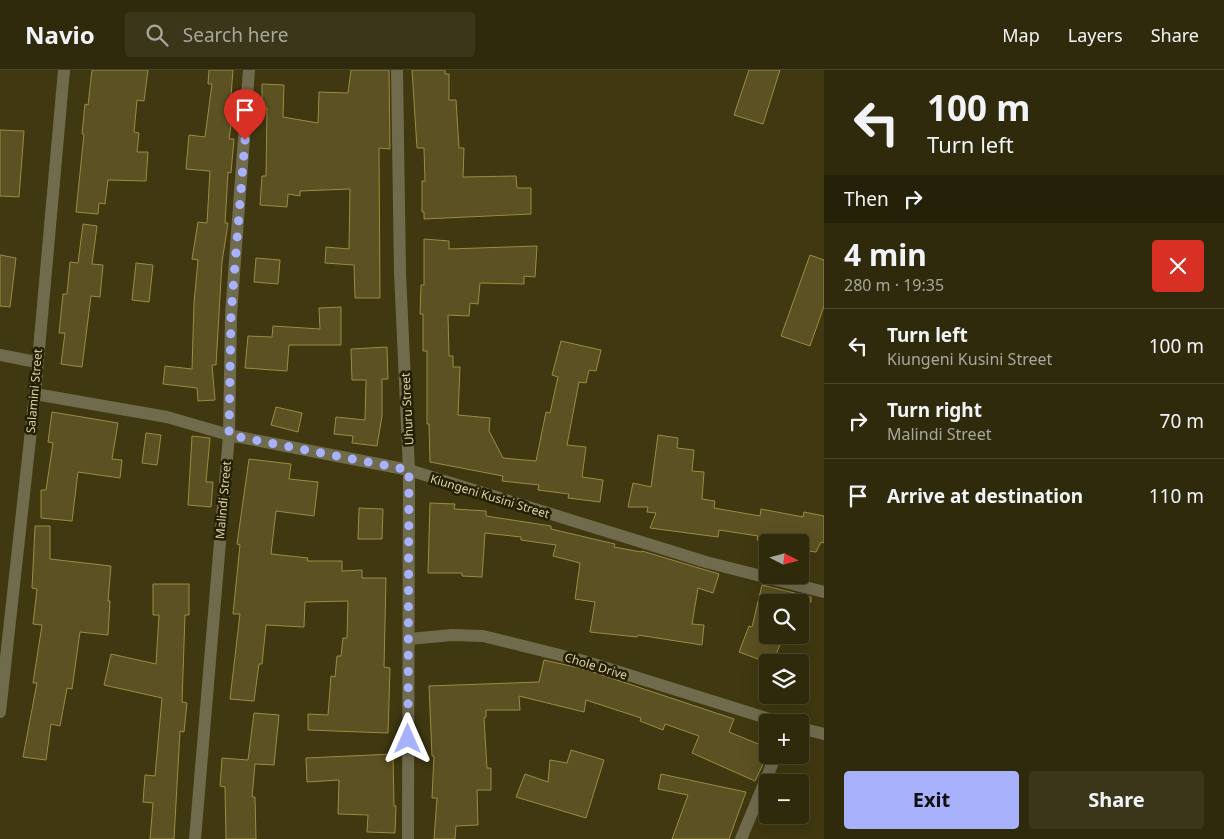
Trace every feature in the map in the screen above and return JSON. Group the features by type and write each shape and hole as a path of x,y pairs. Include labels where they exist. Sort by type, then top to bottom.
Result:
{"street":[{"name":"Salamini Street","path":"0,712 35,394 36,362 64,70"},
{"name":"Malindi Street","path":"195,839 229,435 231,315 249,70"},
{"name":"Uhuru Street","path":"397,70 400,273 409,470 408,839"},
{"path":"0,356 36,362"},
{"name":"Kiungeni Kusini Street","path":"35,394 167,417 229,435 409,470 706,562 824,592"},
{"name":"Chole Drive","path":"409,639 452,635 482,636 584,661 759,716"},
{"path":"809,730 824,734"},
{"path":"740,839 772,764"}],"building":[{"path":"92,70 148,70 144,101 137,100 134,132 139,133 137,152 148,152 146,181 108,180 105,204 99,203 98,214 76,212 85,104 88,105"},
{"path":"209,70 233,70 231,96 235,97 229,139 234,139 231,173 228,172 225,223 228,223 222,262 216,365 212,365 215,400 198,401 197,388 163,384 165,366 192,369 194,303 198,260 192,259 198,222 207,223 210,171 186,169 189,135 205,137 212,84 208,84"},
{"path":"351,70 389,70 390,149 379,148 380,298 355,298 354,265 325,263 326,247 349,249 350,189 300,191 300,196 288,194 287,207 260,205 262,176 266,176 267,108 262,108 262,84 284,85 283,117 318,123 319,92 348,93"},
{"path":"412,70 445,70 445,74 449,74 449,100 456,100 459,148 464,148 463,177 516,176 517,188 531,188 531,214 424,219 424,212 422,212 422,181 425,181 424,148 417,148"},
{"path":"749,70 780,70 763,124 734,115"},
{"path":"0,130 24,131 19,197 0,196"},
{"path":"83,224 97,226 92,264 103,265 100,297 91,296 82,367 61,364 65,333 59,333 63,294 67,294 70,262 78,263"},
{"path":"424,239 449,241 449,249 537,246 535,277 524,276 524,284 480,283 478,304 470,303 469,316 448,315 449,356 453,356 453,367 460,367 458,415 490,418 489,431 503,458 536,461 546,412 550,413 558,377 552,375 561,341 601,350 596,371 589,370 586,383 579,382 567,445 586,447 582,477 603,480 600,502 568,498 569,494 538,490 539,485 502,481 503,476 430,462 429,424 427,424 427,351 423,351 423,314 420,314 421,285 424,285"},
{"path":"0,255 16,258 10,307 0,306"},
{"path":"810,255 824,260 824,306 810,346 781,336"},
{"path":"256,258 280,260 278,284 254,282"},
{"path":"136,263 153,265 149,302 132,300"},
{"path":"341,307 341,345 289,345 287,371 245,368 248,336 272,337 273,326 320,329 319,308"},
{"path":"387,347 388,379 382,379 382,416 377,446 352,443 353,436 334,434 336,417 365,420 366,380 352,380 351,349"},
{"path":"276,407 302,413 298,432 271,425"},
{"path":"52,412 118,423 112,459 122,460 120,478 78,472 72,521 41,518 41,490 46,490 53,443 48,442"},
{"path":"146,433 161,435 157,465 142,463"},
{"path":"658,435 678,438 677,448 694,450 692,471 704,472 702,499 715,501 714,508 760,516 761,509 803,517 804,512 824,516 824,543 821,542 816,552 809,551 809,534 759,534 759,540 757,540 758,536 719,530 718,537 650,528 656,513 647,512 648,507 628,507 633,483 651,487"},
{"path":"192,436 210,438 206,482 213,482 211,507 188,505"},
{"path":"249,459 291,464 289,479 318,482 314,516 276,511 271,554 308,558 307,561 342,561 342,571 362,570 362,578 386,578 384,667 390,668 388,733 308,730 308,714 328,715 331,676 335,677 337,656 341,656 343,638 347,638 348,601 305,602 304,627 266,625 262,664 259,664 254,701 230,699 240,614 233,614 240,545 237,544"},
{"path":"430,503 455,504 454,509 486,511 486,516 551,526 551,529 615,544 614,547 642,551 719,574 713,593 698,588 692,624 704,625 702,645 638,635 637,637 590,632 595,602 575,599 580,563 553,556 556,545 521,540 521,537 485,533 482,577 462,576 462,573 428,573"},
{"path":"359,508 383,509 382,539 358,539"},
{"path":"35,526 50,526 50,559 111,566 108,635 80,632 72,689 67,688 60,726 51,724 46,760 23,757 37,683 33,683 42,625 33,624 37,589 32,588"},
{"path":"153,584 189,584 189,615 185,615 182,702 187,703 184,732 180,731 174,839 150,839 153,803 143,802 145,775 155,776 162,698 104,685 111,654 156,664 159,615 153,615"},
{"path":"762,585 799,594 760,594"},
{"path":"759,598 759,644 780,644 776,654 759,654 759,659 739,652 749,626 752,627"},
{"path":"544,660 584,669 734,719 729,732 759,744 759,764 763,764 755,781 692,753 699,736 665,724 663,730 640,721 641,718 586,700 584,712 519,696 520,710 486,710 486,717 484,718 487,768 491,768 491,790 477,790 478,825 456,826 455,839 434,839 437,798 432,798 434,756 432,756 429,686 539,682"},
{"path":"254,713 279,715 274,765 255,764 252,797 255,797 256,839 226,839 225,787 220,786 222,758 248,760"},
{"path":"571,750 604,760 586,818 516,797 525,774 548,782 550,760 567,763"},
{"path":"393,754 394,806 396,806 395,833 367,832 368,815 338,814 339,780 307,782 306,758"},
{"path":"661,774 746,792 729,839 672,839 688,795 658,789"}],"route":[{"path":"245,140 231,315 229,435 409,470 408,739"}]}
